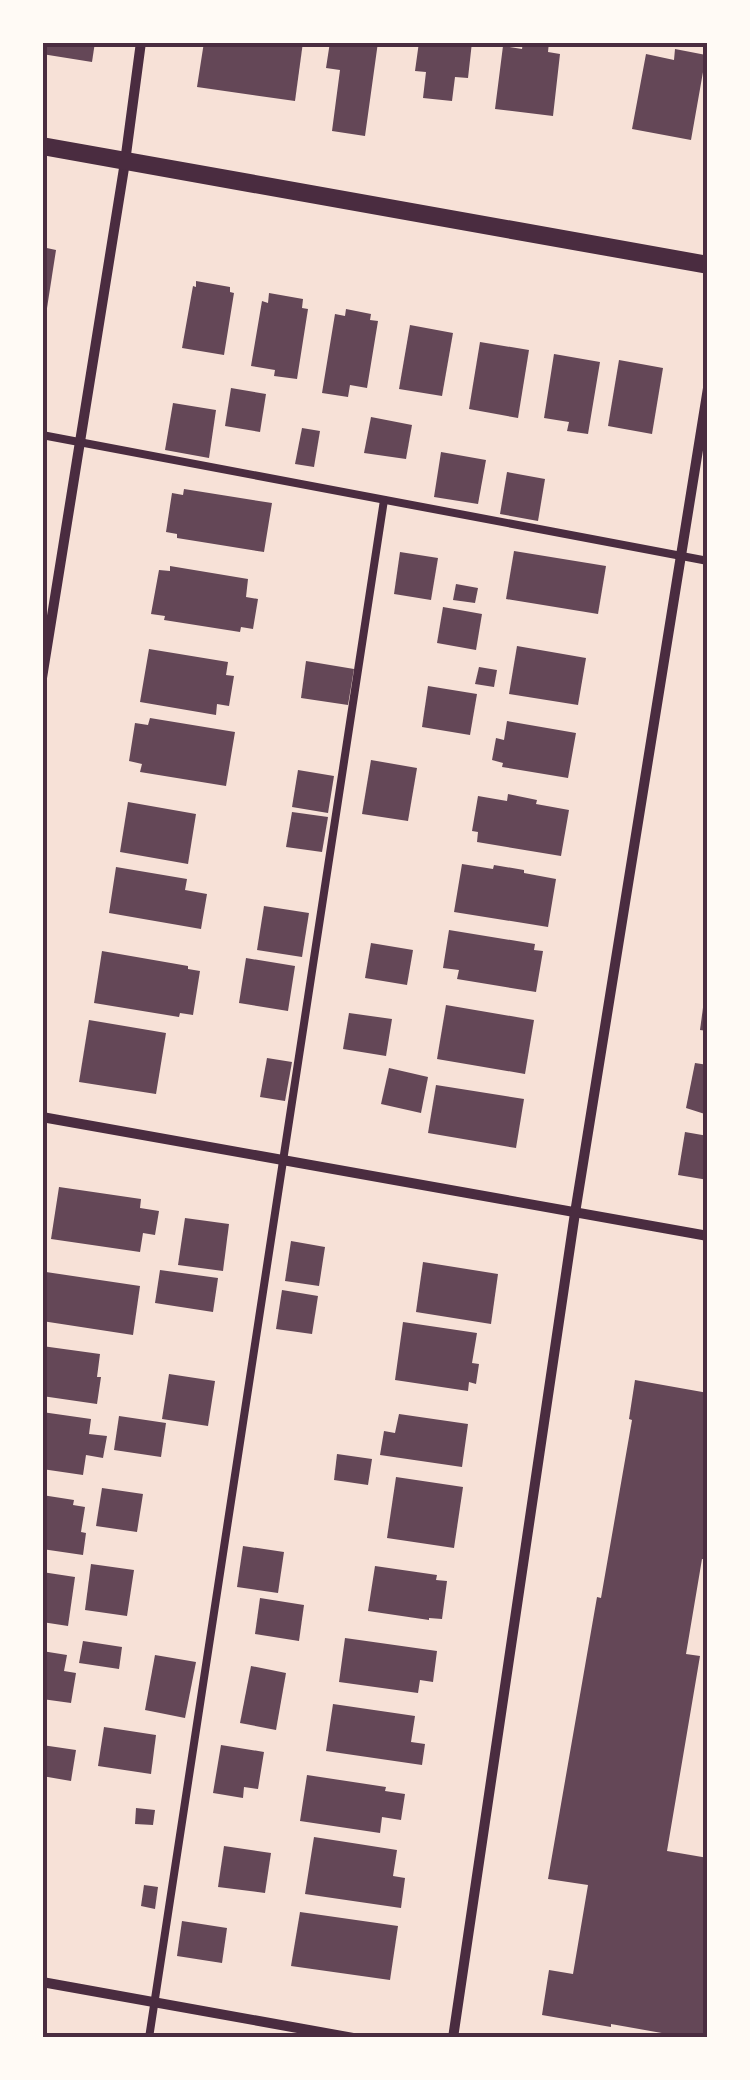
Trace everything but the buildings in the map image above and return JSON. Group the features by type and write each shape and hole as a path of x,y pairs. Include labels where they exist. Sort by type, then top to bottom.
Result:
{"street":[{"path":"42,678 141,42"},
{"path":"42,146 708,266"},
{"path":"452,2038 575,1214 708,388"},
{"path":"42,1117 708,1236"},
{"path":"42,1982 353,2038"}],"lane":[{"path":"42,435 708,562"},
{"path":"149,2038 384,500"}]}
